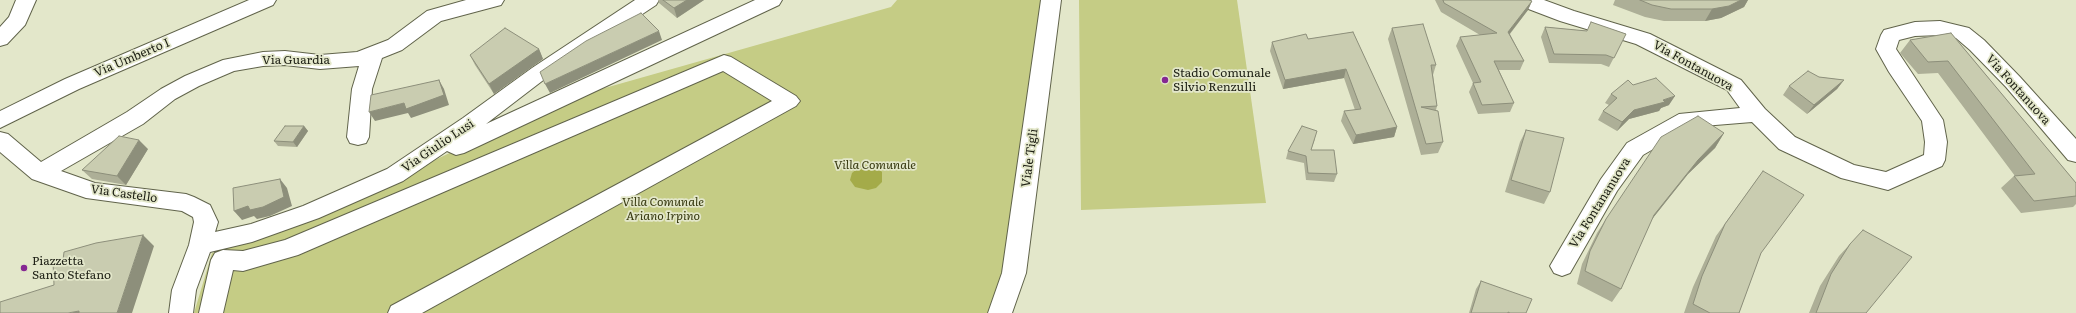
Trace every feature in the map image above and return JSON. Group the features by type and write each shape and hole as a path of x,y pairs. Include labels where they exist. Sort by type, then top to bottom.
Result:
{"street":[{"path":"0,39 18,20 26,0"},
{"name":"Via Umberto I","path":"0,120 72,84 266,0"},
{"name":"Via Guardia","path":"40,173 135,118 168,94 192,80 230,65 263,59 285,58 320,62 351,59 395,45 434,16 494,0"},
{"name":"Via Giulio Lusi","path":"201,244 252,233 303,214 395,175 471,124 539,73 649,0"},
{"path":"395,175 772,0"},
{"name":"Viale Tigli","path":"1000,313 1014,273 1051,0"},
{"name":"Via Fontanuova","path":"1525,0 1567,16 1644,39 1734,85 1757,114 1787,143 1822,161 1849,172 1888,181 1934,160 1936,142 1932,120 1896,67 1886,49 1891,35 1915,29 1940,28 1962,33 1977,45 2076,154"},
{"path":"358,137 362,89 373,53"},
{"path":"210,313 223,260 243,261 290,248 724,62 789,101 400,313"},
{"name":"Via Fontananuova","path":"1562,266 1609,185 1635,149 1687,120 1757,114"},
{"name":"Via Castello","path":"0,140 40,173 94,192 186,202 202,211 206,222 201,244"},
{"path":"181,313 184,290 201,244"}],"green space":[{"name":"Villa Comunale","path":"897,0 1042,0 1002,313 194,313 212,253 315,217 559,101 891,7"},
{"name":"Stadio Comunale Silvio Renzulli","path":"1079,0 1237,0 1266,203 1081,210"}],"shaded area":[{"path":"870,165 882,172 882,182 876,188 868,190 855,187 850,180 852,173 859,167"}],"building":[{"path":"663,0 687,0 674,8"},
{"path":"1443,0 1532,1 1508,32 1524,61 1494,61 1514,103 1482,105 1473,83 1481,82 1460,37 1497,33 1444,3"},
{"path":"1640,0 1741,0 1729,6 1712,9 1671,9 1652,5"},
{"path":"641,13 659,31 545,84 540,72 586,41"},
{"path":"1591,22 1626,34 1614,58 1606,55 1554,54 1545,27 1587,31"},
{"path":"1423,24 1436,65 1431,65 1437,106 1421,107 1438,111 1443,142 1426,144 1392,28"},
{"path":"505,28 539,49 489,84 470,55"},
{"path":"1353,32 1397,127 1356,135 1344,111 1361,109 1346,69 1285,80 1272,42 1306,34 1308,39"},
{"path":"1951,33 2076,183 2076,196 2034,201 2014,176 2035,174 1948,61 1928,62 1910,40"},
{"path":"1808,71 1819,77 1844,80 1814,105 1789,86"},
{"path":"1656,78 1675,96 1663,100 1665,102 1634,110 1622,122 1603,111 1617,98 1611,94 1628,80 1633,85"},
{"path":"439,80 444,95 406,109 404,103 369,112 371,95"},
{"path":"1698,116 1724,133 1698,160 1654,215 1621,289 1585,271 1590,251 1606,219 1661,137"},
{"path":"285,126 304,126 293,142 274,141"},
{"path":"1302,126 1317,131 1311,150 1334,150 1337,174 1308,173 1306,156 1288,151"},
{"path":"1526,130 1564,138 1550,192 1511,180"},
{"path":"119,136 139,140 117,176 82,170"},
{"path":"1763,171 1804,195 1761,253 1739,313 1710,313 1693,304 1702,276 1725,224"},
{"path":"280,179 284,197 263,207 250,210 248,206 234,211 233,188"},
{"path":"1863,230 1912,257 1866,313 1816,313 1831,274 1850,244"},
{"path":"143,235 117,313 79,313 79,311 68,313 0,313 0,302 54,285 53,262 63,260 64,252 96,243"},
{"path":"1481,281 1532,299 1526,313 1471,313"}],"place":[{"name":"Stadio Comunale Silvio Renzulli","path":"1165,80"},
{"name":"Piazzetta Santo Stefano","path":"24,268"}],"park label":[{"name":"Villa Comunale Ariano Irpino","path":"663,209"}]}
